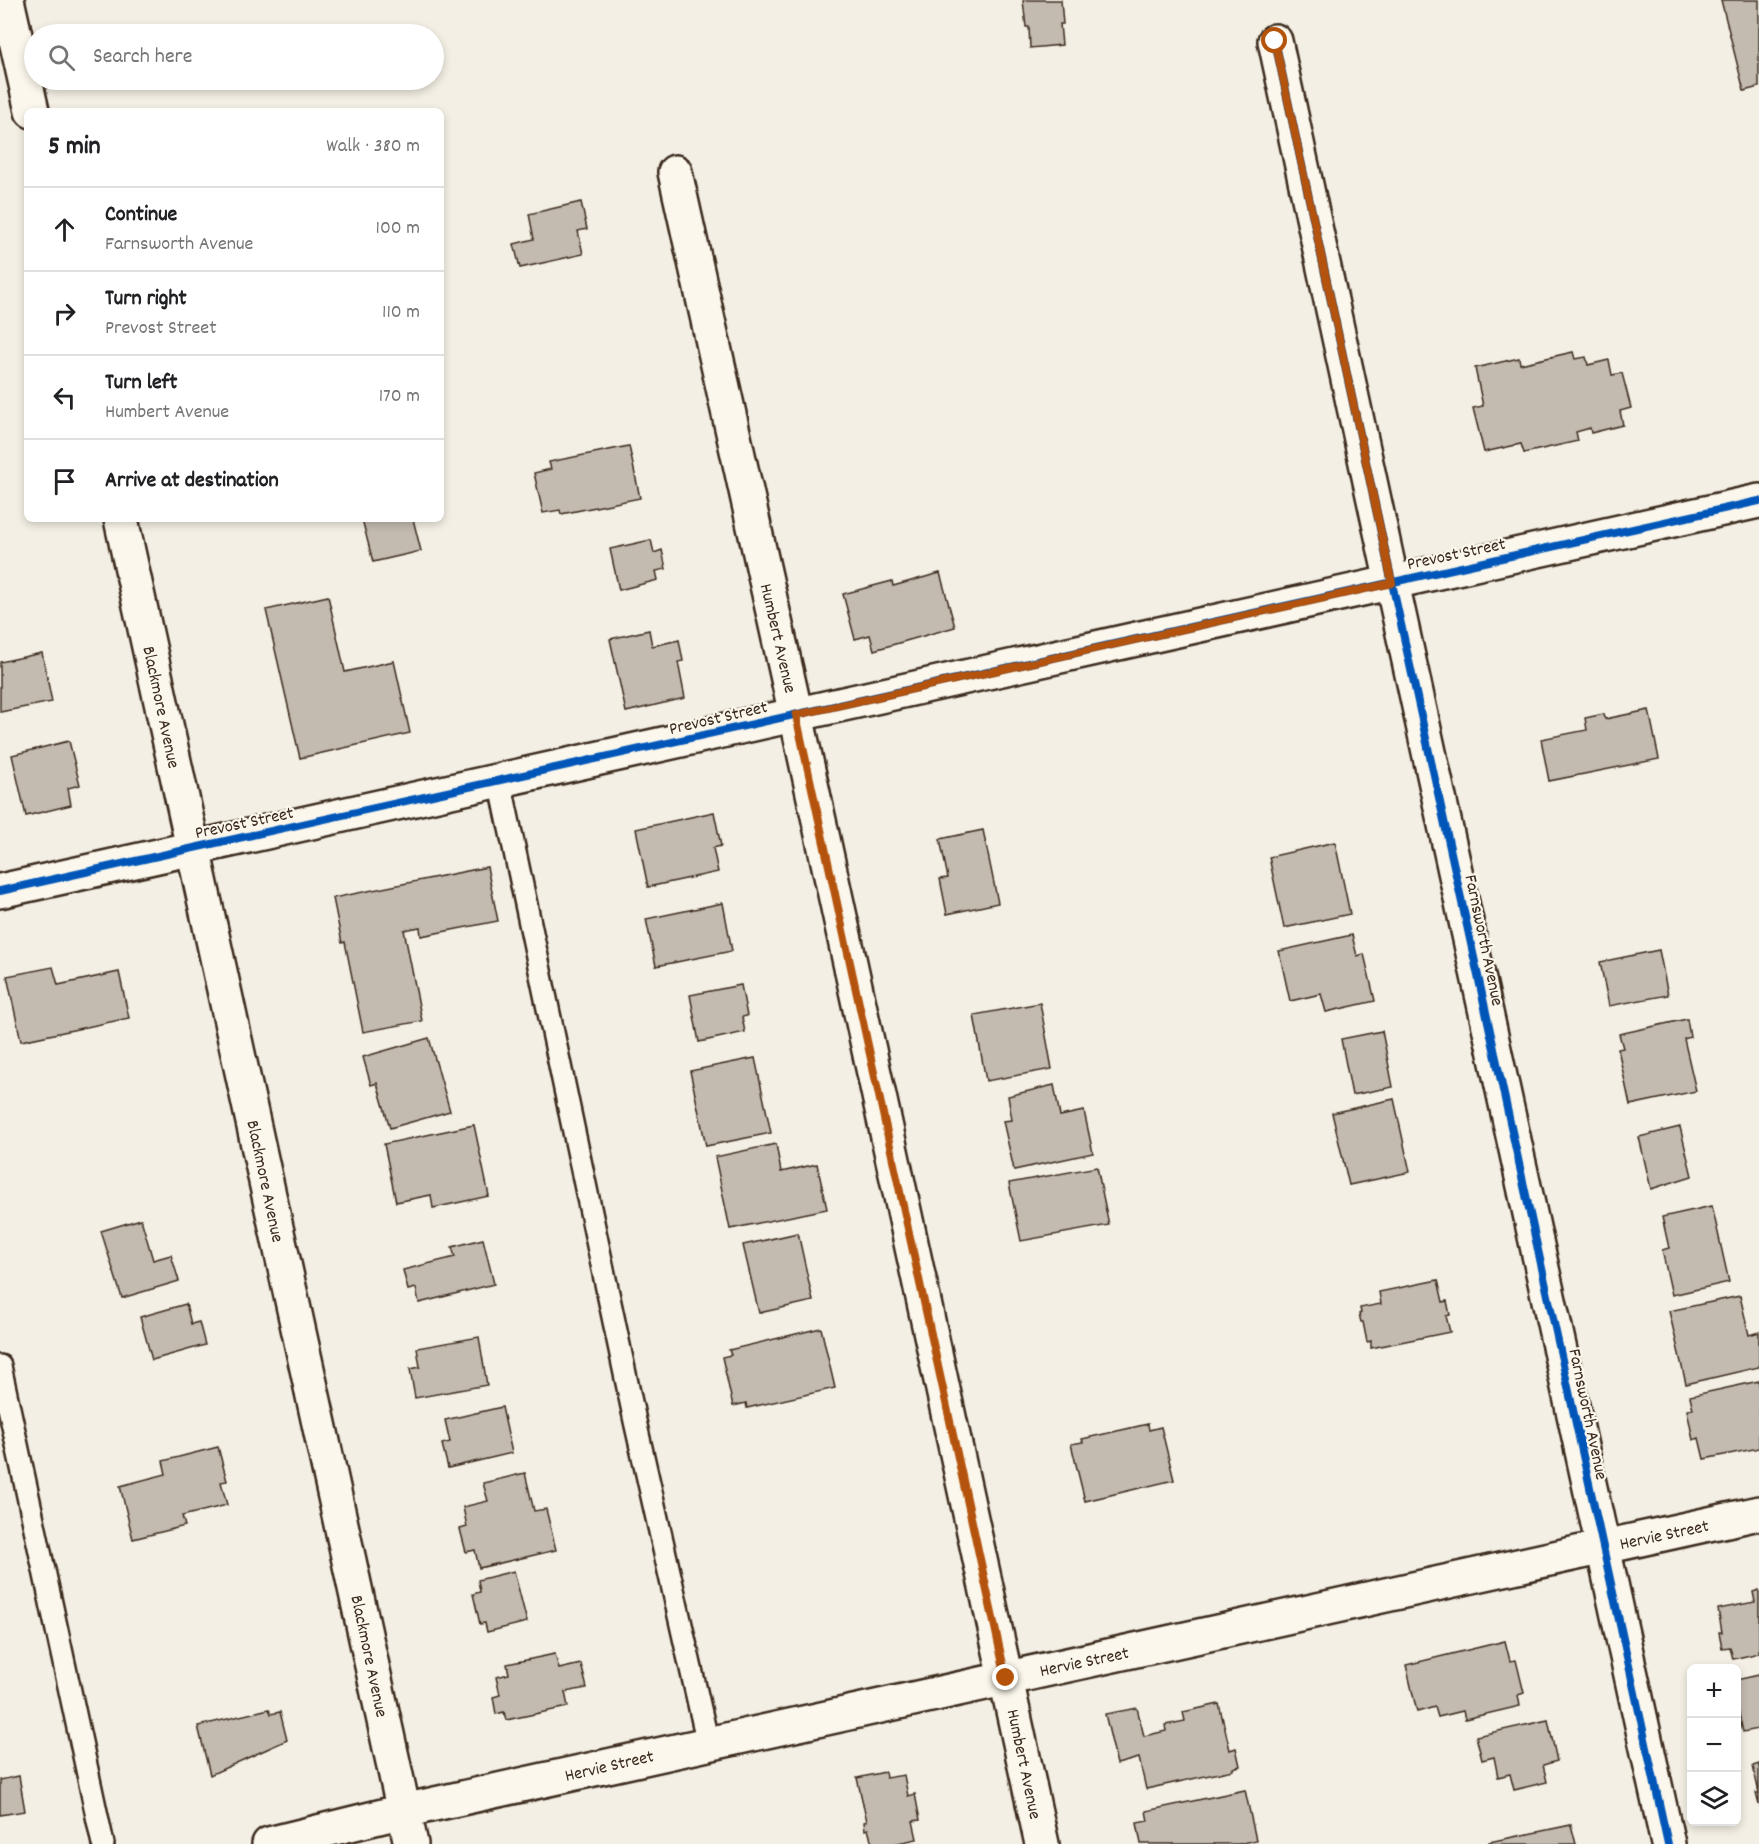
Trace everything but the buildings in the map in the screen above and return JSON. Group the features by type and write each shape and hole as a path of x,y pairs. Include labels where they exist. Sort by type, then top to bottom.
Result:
{"street":[{"path":"7,0 24,75"},
{"name":"Farnsworth Avenue","path":"1275,41 1668,1844"},
{"path":"27,90 31,108"},
{"name":"Humbert Avenue","path":"675,172 1042,1844"},
{"name":"Prevost Street","path":"0,891 1759,501"},
{"name":"Blackmore Avenue","path":"122,522 411,1844"},
{"name":"Hervie Street","path":"269,1844 404,1811 1759,1513"}],"lane":[{"path":"500,781 635,1421 708,1744"},
{"path":"0,1366 103,1844"}],"cycle path":[{"path":"1275,41 1668,1844"},
{"path":"0,891 1759,501"}],"route":[{"path":"1006,1678 796,715 1392,583 1275,41"}]}
